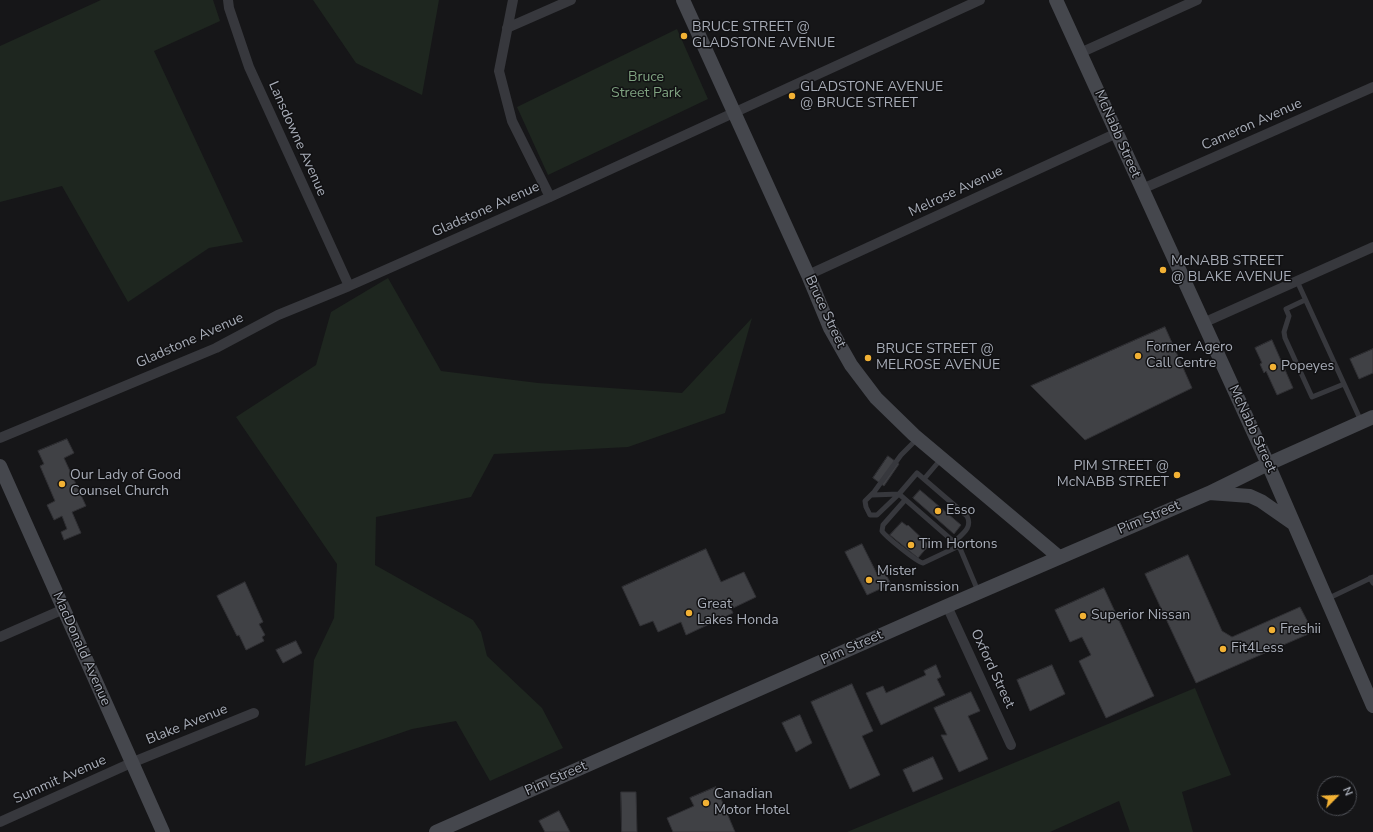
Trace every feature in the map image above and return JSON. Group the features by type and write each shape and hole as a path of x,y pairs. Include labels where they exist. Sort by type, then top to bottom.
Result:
{"main road":[{"name":"Bruce Street","path":"683,0 808,275 830,328 851,365 876,398 918,438 1059,557"},
{"name":"McNabb Street","path":"1056,0 1268,464 1373,706"},
{"name":"Pim Street","path":"436,832 947,606 1209,493 1268,464 1367,420"},
{"name":"MacDonald Avenue","path":"0,466 163,832"},
{"path":"1209,493 1250,496 1261,501 1294,524"}],"street":[{"name":"Lansdowne Avenue","path":"228,0 229,8 249,67 349,286"},
{"path":"513,0 499,71 512,121 550,197"},
{"path":"507,28 571,0"},
{"name":"Gladstone Avenue","path":"0,438 216,348 278,315 349,286 550,197 980,0"},
{"path":"1080,53 1197,0"},
{"name":"Cameron Avenue","path":"1142,189 1373,87"},
{"name":"Melrose Avenue","path":"808,275 1117,133"},
{"path":"1203,323 1373,247"},
{"name":"Oxford Street","path":"947,606 1011,745"},
{"path":"0,637 64,609"},
{"name":"Blake Avenue","path":"131,763 254,713"},
{"name":"Summit Avenue","path":"0,822 131,763"}],"lane":[{"path":"1297,281 1344,384 1367,420"},
{"path":"1305,300 1286,309 1289,316 1284,332 1309,391 1312,397 1344,384"},
{"path":"918,438 901,455 864,504 868,512 873,516 880,513 917,473 967,516 969,521 967,529 954,542"},
{"path":"924,479 942,458"},
{"path":"871,495 899,494 959,546 979,592"},
{"path":"905,500 883,525 882,530 888,539 898,544 917,561 923,562 959,546"},
{"path":"1327,599 1372,577 1373,584"}],"green space":[{"path":"101,0 213,0 220,21 154,51 243,242 209,248 128,302 62,186 0,202 0,46"},
{"path":"313,0 439,0 422,95 356,63"},
{"name":"Bruce Street Park","path":"677,29 708,99 548,175 517,107"},
{"path":"388,278 441,371 538,383 682,393 752,318 725,413 628,447 494,454 471,497 376,517 375,565 473,620 481,632 487,656 542,708 563,748 490,781 456,721 412,729 305,766 314,660 334,618 337,564 236,417 316,365 331,312"},
{"path":"1195,688 1231,775 1182,792 1193,832 1130,832 1119,801 1050,832 847,832"}],"building":[{"name":"Former Agero Call Centre","path":"1165,327 1192,388 1085,440 1031,386"},
{"name":"Popeyes","path":"1272,340 1293,388 1277,395 1266,371 1264,373 1260,364 1262,363 1255,348"},
{"path":"1373,349 1373,373 1359,379 1350,359"},
{"name":"Our Lady of Good Counsel Church","path":"67,439 74,453 64,458 86,506 72,512 81,533 64,540 61,532 67,529 62,516 54,520 47,505 55,501 40,466 44,464 38,451"},
{"path":"888,456 899,464 884,486 873,478"},
{"path":"920,490 961,525 954,534 913,498"},
{"path":"902,522 907,526 908,525 929,545 918,558 890,535"},
{"path":"862,544 877,574 884,571 891,584 867,595 845,552"},
{"path":"706,549 721,582 744,572 756,597 731,609 733,613 686,635 681,622 658,632 653,621 640,626 622,587"},
{"path":"1188,555 1222,631 1232,637 1300,607 1313,632 1196,683 1145,574"},
{"path":"245,582 263,622 259,624 265,635 262,637 264,641 246,650 239,635 237,636 217,596"},
{"path":"1104,588 1154,696 1106,718 1079,661 1091,655 1082,637 1070,642 1055,610"},
{"path":"296,641 302,653 283,663 276,650"},
{"path":"936,665 941,677 937,679 945,695 881,725 866,693 883,686 886,693 926,675 924,671"},
{"path":"1052,665 1065,694 1030,711 1017,680"},
{"path":"852,684 873,731 862,736 880,775 850,789 811,702"},
{"path":"971,692 980,711 968,716 988,759 959,772 941,735 947,735 934,708"},
{"path":"800,715 812,743 796,752 782,723"},
{"path":"933,757 943,779 913,792 903,770"},
{"path":"716,787 735,832 673,832 667,818 694,806 690,798"},
{"path":"621,792 636,792 637,832 622,832"},
{"path":"559,811 570,832 545,832 539,821"}],"place":[{"name":"BRUCE STREET @ GLADSTONE AVENUE","path":"684,36"},
{"name":"GLADSTONE AVENUE @ BRUCE STREET","path":"792,96"},
{"name":"McNABB STREET @ BLAKE AVENUE","path":"1163,270"},
{"name":"Former Agero Call Centre","path":"1138,356"},
{"name":"BRUCE STREET @ MELROSE AVENUE","path":"868,358"},
{"name":"Popeyes","path":"1273,367"},
{"name":"PIM STREET @ McNABB STREET","path":"1177,475"},
{"name":"Our Lady of Good Counsel Church","path":"62,484"},
{"name":"Esso","path":"938,511"},
{"name":"Tim Hortons","path":"911,545"},
{"name":"Mister Transmission","path":"869,580"},
{"name":"Great Lakes Honda","path":"689,613"},
{"name":"Superior Nissan","path":"1083,616"},
{"name":"Freshii","path":"1272,630"},
{"name":"Fit4Less","path":"1223,649"},
{"name":"Canadian Motor Hotel","path":"706,803"}]}
